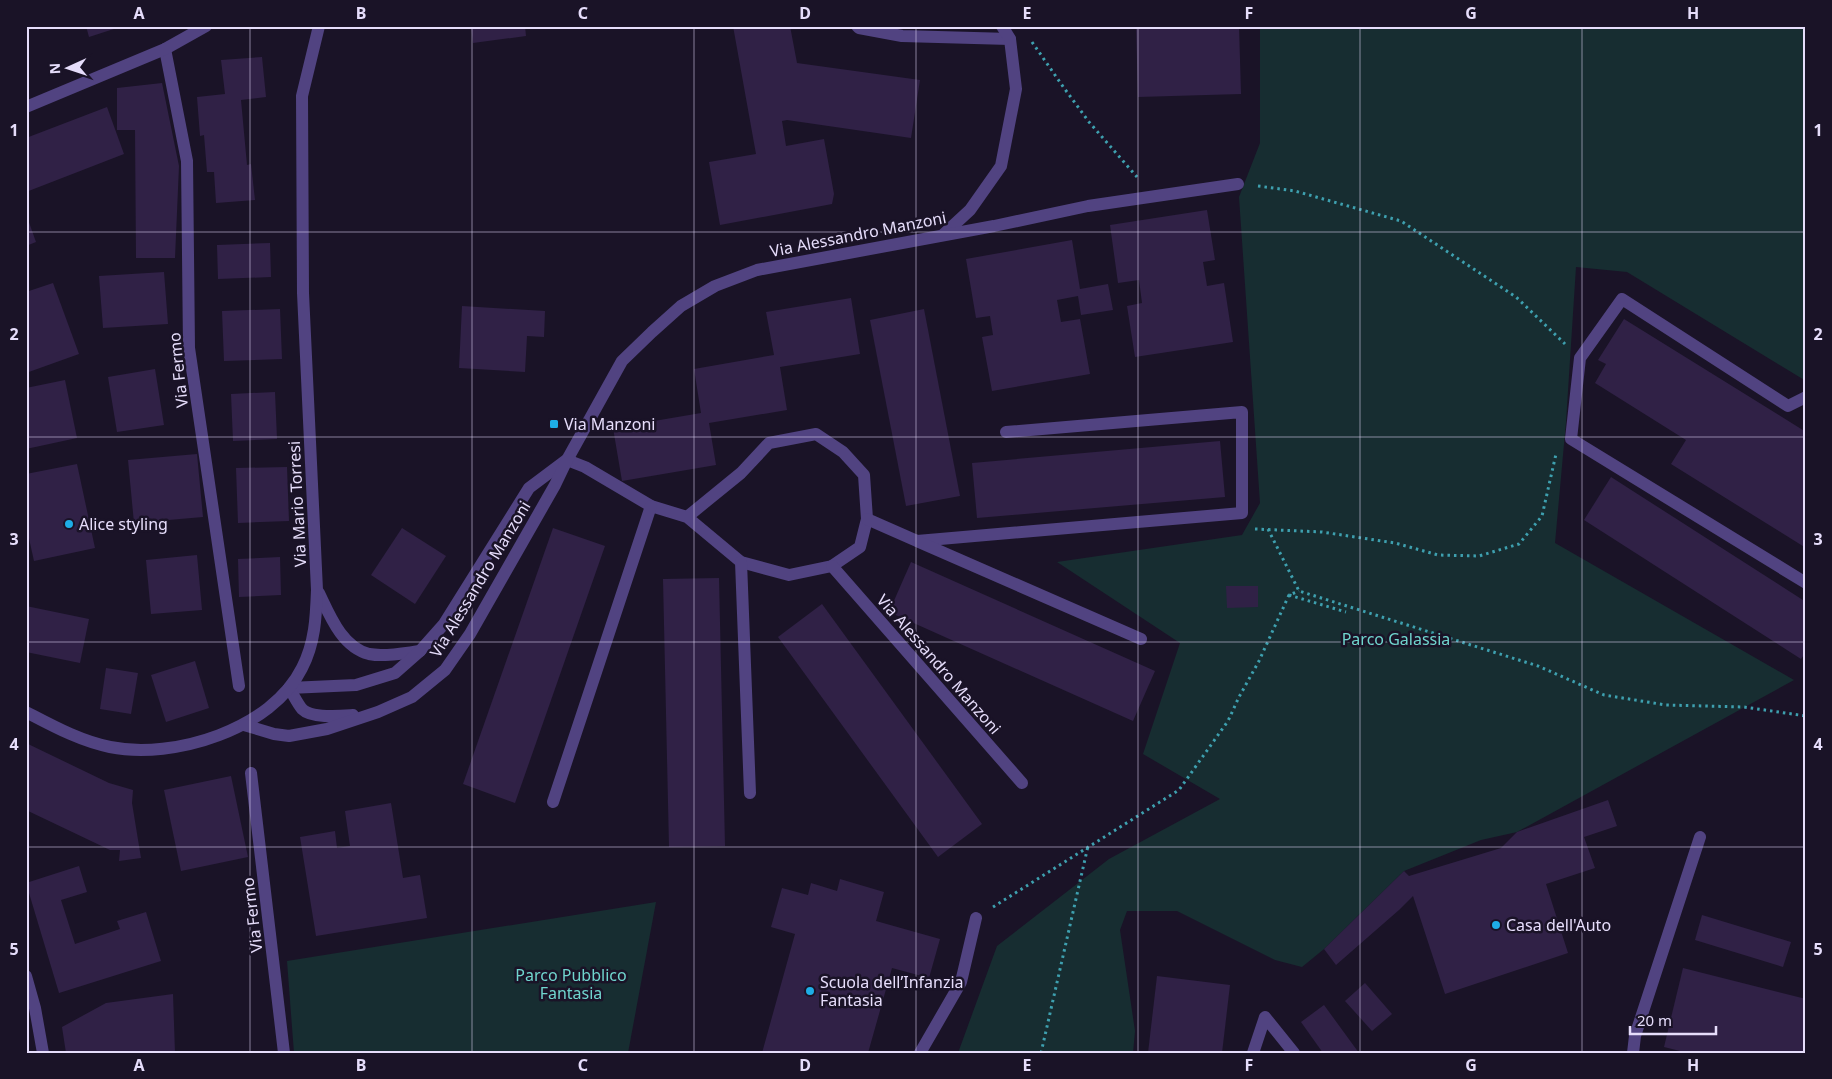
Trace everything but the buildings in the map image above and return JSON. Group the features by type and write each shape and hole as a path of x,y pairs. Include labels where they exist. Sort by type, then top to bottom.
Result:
{"street":[{"path":"26,107 165,49 206,26"},
{"name":"Via Mario Torresi","path":"26,712 58,729 111,747 139,750 166,748 194,743 244,724 269,707 289,688 302,670 310,651 316,622 317,590 303,293 302,96 319,26"},
{"path":"857,26 859,28 902,36 1010,39"},
{"path":"944,234 970,210 1001,166 1016,89 1010,39 1002,26"},
{"name":"Via Fermo","path":"165,49 187,161 189,348 239,686"},
{"name":"Via Alessandro Manzoni","path":"244,724 274,734 289,736 327,729 378,712 412,697 445,670 470,634 555,486 567,460 622,361 681,306 714,286 757,270 994,226 1088,206 1238,184"},
{"path":"1806,397 1788,406 1622,299 1580,358 1571,439 1806,583"},
{"path":"917,541 1242,513 1242,412 1006,432"},
{"path":"567,460 585,467 651,506 686,517 742,562 789,575 832,566 860,547 867,519 864,475 843,452 816,434 769,443 741,473 686,517"},
{"name":"Via Alessandro Manzoni","path":"378,712 334,717 317,714 303,710 289,688 356,685 395,674 420,651 444,624 529,488 567,460"},
{"path":"553,802 651,506"},
{"path":"867,519 1141,639"},
{"path":"742,562 750,793"},
{"name":"Via Alessandro Manzoni","path":"832,566 1022,783"},
{"name":"Via Alessandro Manzoni","path":"317,590 332,622 355,648 370,654 420,651"},
{"name":"Via Fermo","path":"252,773 284,1053"},
{"path":"1633,1053 1635,1036 1700,837"},
{"path":"920,1053 961,982 976,918"},
{"path":"26,976 44,1053"},
{"path":"1253,1053 1266,1017 1294,1053"}],"path":[{"path":"1010,39 1032,42 1089,122 1152,197"},
{"path":"1238,184 1295,190 1401,221 1516,297 1580,358"},
{"path":"1242,513 1256,530 1322,532 1395,543 1438,555 1479,556 1519,544 1542,516 1555,456 1571,439"},
{"path":"1268,530 1299,591"},
{"path":"976,918 1179,790 1228,721 1259,661 1289,595 1299,591 1538,666 1604,695 1666,706 1744,707 1806,716"},
{"path":"1289,595 1346,612"},
{"path":"1041,1053 1088,846"}],"green space":[{"name":"Parco Galassia","path":"1260,26 1806,26 1806,381 1627,272 1576,267 1566,422 1555,543 1794,680 1517,832 1481,840 1404,871 1324,949 1302,967 1275,960 1177,911 1127,911 1120,930 1135,1031 1133,1053 958,1053 997,946 1109,859 1220,799 1143,754 1180,643 1057,562 1242,535 1260,503 1239,197 1260,143"},
{"name":"Parco Pubblico Fantasia","path":"656,902 628,1053 294,1053 287,961"}],"place":[{"name":"Via Manzoni","path":"554,424"},
{"name":"Alice styling","path":"69,524"},
{"name":"Casa dell'Auto","path":"1496,925"},
{"name":"Scuola dell’Infanzia Fantasia","path":"810,991"}]}
